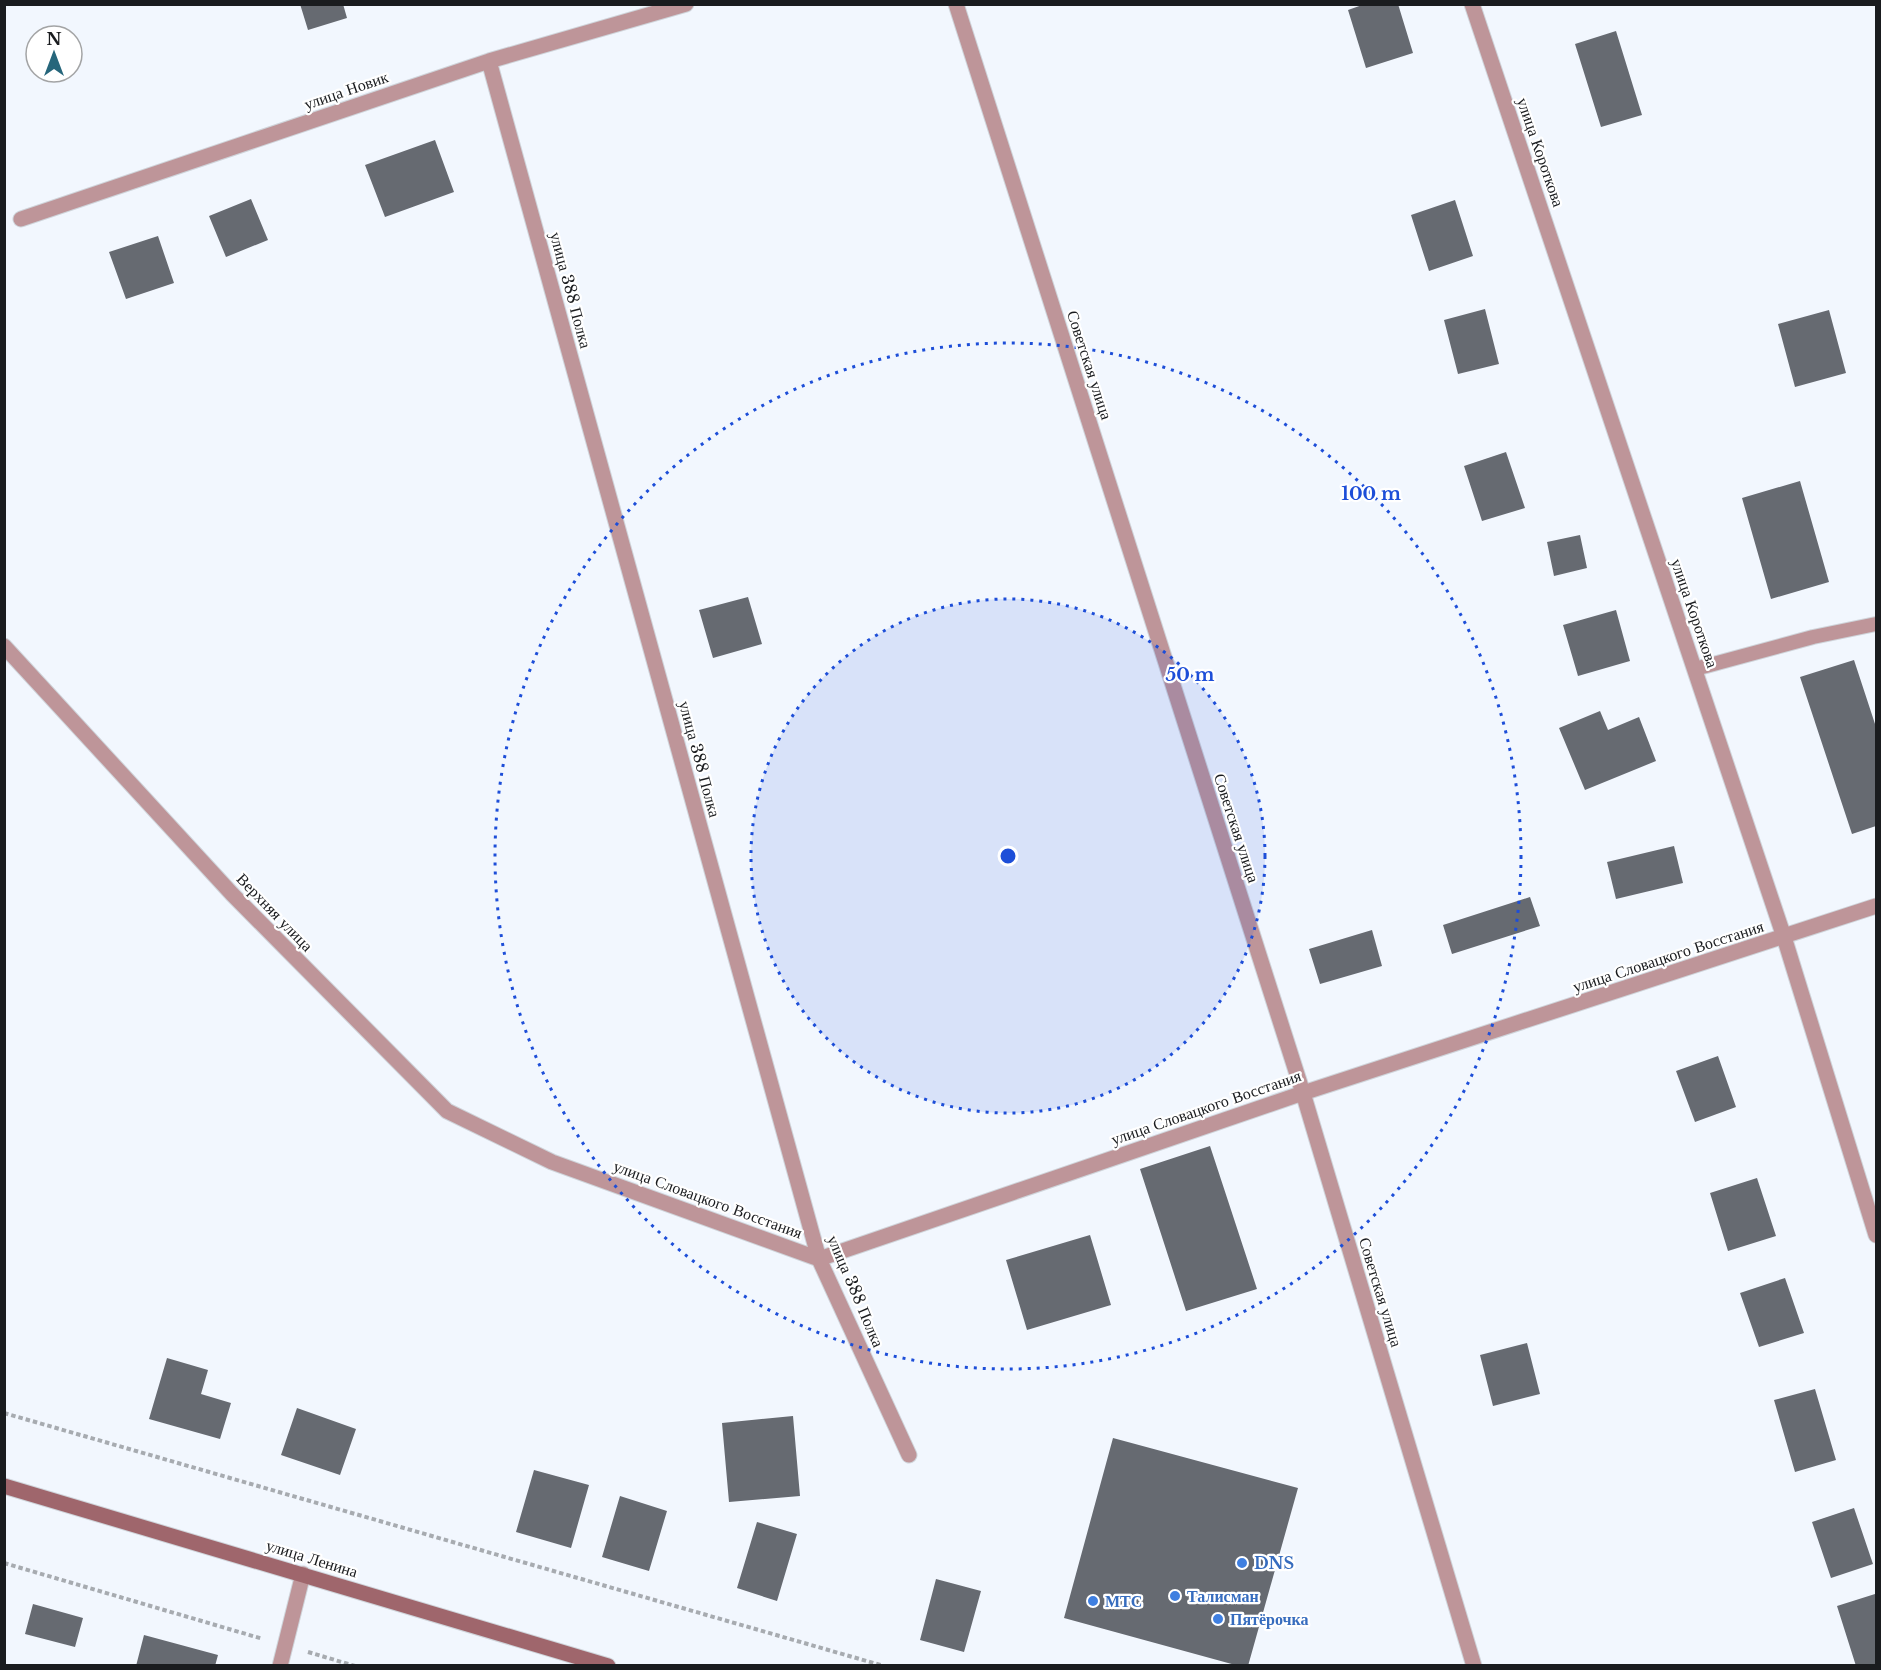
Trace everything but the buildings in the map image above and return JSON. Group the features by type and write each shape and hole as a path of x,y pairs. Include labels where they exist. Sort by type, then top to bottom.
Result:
{"main road":[{"name":"улица Ленина","path":"4,1486 608,1665"}],"street":[{"name":"улица Новик","path":"21,219 489,61 686,4"},
{"name":"Советская улица","path":"956,4 1303,1093 1474,1665"},
{"name":"улица Короткова","path":"1472,4 1784,937 1876,1235"},
{"name":"улица 388 Полка","path":"489,61 819,1259 909,1455"},
{"name":"Верхняя улица","path":"4,646 232,894 447,1112 552,1162"},
{"name":"улица Словацкого Восстания","path":"552,1162 819,1259 1303,1093 1876,906"},
{"path":"280,1665 303,1574"}],"lane":[{"path":"1695,669 1814,637 1876,624"}],"path":[{"path":"4,1413 884,1665"},
{"path":"4,1563 356,1665"}],"place":[{"name":"DNS","path":"1242,1563"},
{"name":"Талисман","path":"1175,1596"},
{"name":"МТС","path":"1093,1601"},
{"name":"Пятёрочка","path":"1218,1619"}]}
